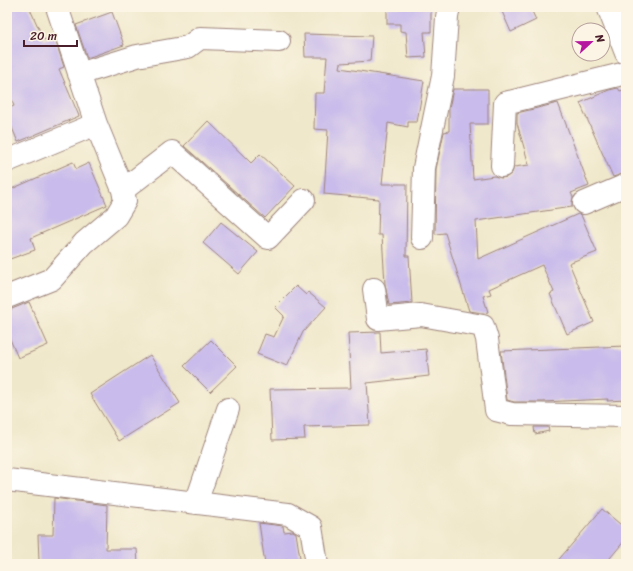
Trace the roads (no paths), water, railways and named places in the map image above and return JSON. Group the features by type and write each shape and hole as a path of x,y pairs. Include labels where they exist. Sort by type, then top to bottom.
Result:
{"street":[{"path":"7,297 52,280 84,243 116,216 125,201 123,190 96,124 57,7"},
{"path":"422,238 424,168 443,76 449,7"},
{"path":"608,7 626,53"},
{"path":"80,74 137,56 188,47 200,38 279,41"},
{"path":"502,166 505,103 626,73"},
{"path":"7,161 96,124"},
{"path":"123,190 172,152 268,238 304,200"},
{"path":"584,203 626,185"},
{"path":"374,289 378,319 421,315 483,326 487,339 496,410 512,414 626,416"},
{"path":"196,503 228,409"},
{"path":"7,480 288,514 310,527 317,564"}]}
